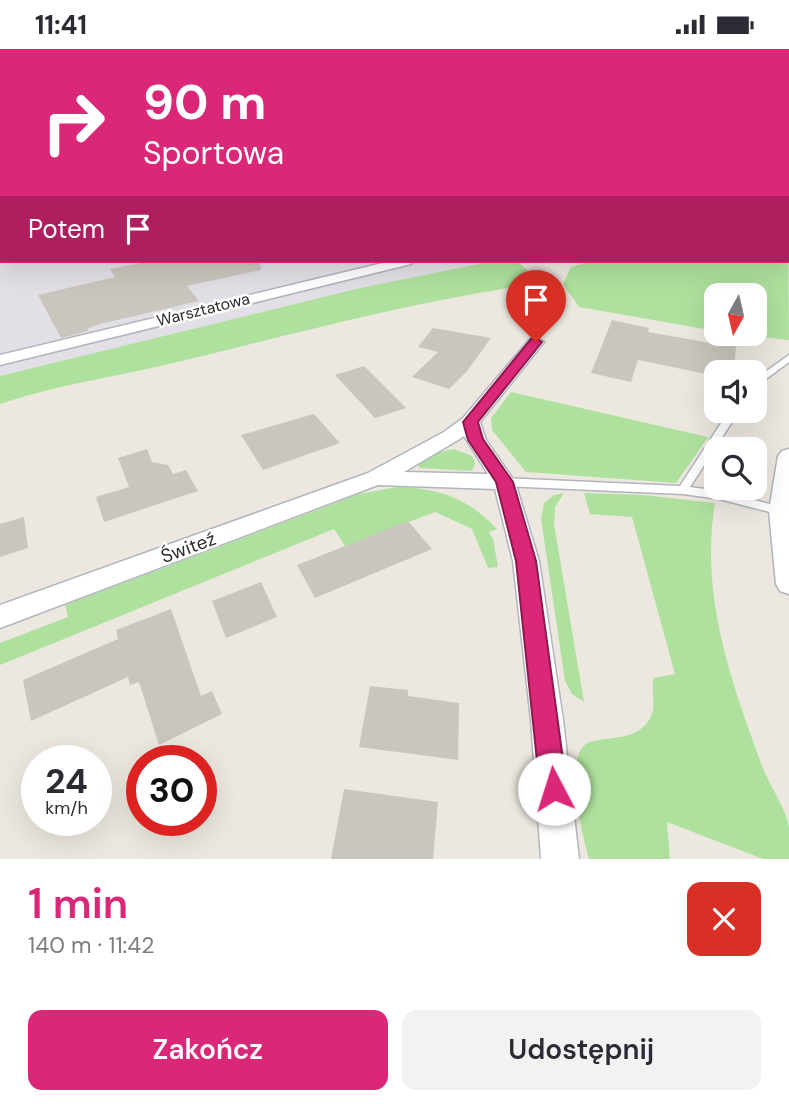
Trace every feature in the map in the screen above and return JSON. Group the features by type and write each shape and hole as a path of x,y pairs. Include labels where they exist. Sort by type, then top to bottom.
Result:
{"street":[{"name":"Warsztatowa","path":"0,360 398,263"},
{"name":"Świteź","path":"0,617 376,478 451,436 470,422 536,342"},
{"path":"470,422 476,440 504,482 526,561 547,720 560,859"},
{"path":"789,456 785,512 789,584"},
{"name":"Świteź","path":"376,478 504,482"}],"lane":[{"path":"767,373 789,358"},
{"path":"682,490 727,423"},
{"path":"504,482 682,490 719,495 785,512"}],"shaded area":[{"path":"0,263 483,263 356,289 0,376"}],"green space":[{"path":"483,263 519,263 542,283 361,317 0,404 0,376 356,289"},
{"path":"585,263 788,263 789,340 767,338 767,283 704,283 704,329 579,307 563,284 571,267"},
{"path":"511,392 708,437 704,437 704,443 676,483 526,472 492,430 491,418"},
{"path":"454,449 472,456 475,463 472,471 419,468 419,463 430,454"},
{"path":"397,487 439,493 475,509 497,529 489,532 493,539 498,567 488,568 472,529 435,512 345,546 334,529 0,665 0,643 68,617 65,605 359,494"},
{"path":"564,493 555,507 554,524 584,702 572,694 565,681 541,519 544,503 554,495"},
{"path":"584,493 644,495 715,503 711,537 712,570 721,636 764,771 787,820 789,859 763,859 667,822 670,859 589,859 576,796 575,777 581,749 590,742 630,735 644,727 652,715 654,678 675,674 632,517 590,514"}],"building":[{"path":"141,263 260,263 261,270 187,286 199,301 100,324 87,329 88,331 61,338 38,295 115,277 110,269"},
{"path":"612,320 649,328 648,332 704,342 704,347 736,347 735,360 704,360 704,374 638,360 631,382 591,373"},
{"path":"433,328 491,338 467,371 449,389 412,377 438,352 418,347"},
{"path":"364,366 406,408 375,418 335,375"},
{"path":"314,414 340,443 263,470 241,435"},
{"path":"147,449 152,462 168,465 173,474 186,470 198,491 104,522 96,497 129,487 118,458"},
{"path":"24,517 28,548 0,557 0,524"},
{"path":"408,521 432,549 315,598 297,565"},
{"path":"261,582 277,617 226,638 212,601"},
{"path":"171,609 201,696 212,691 222,714 159,745 139,682 130,685 128,677 31,721 23,680 118,639 116,630"},
{"path":"370,686 408,690 408,696 459,703 458,760 359,747"},
{"path":"344,789 438,802 433,859 331,859"}],"route":[{"path":"536,342 470,422 472,433 504,482 526,561 554,789"}]}
